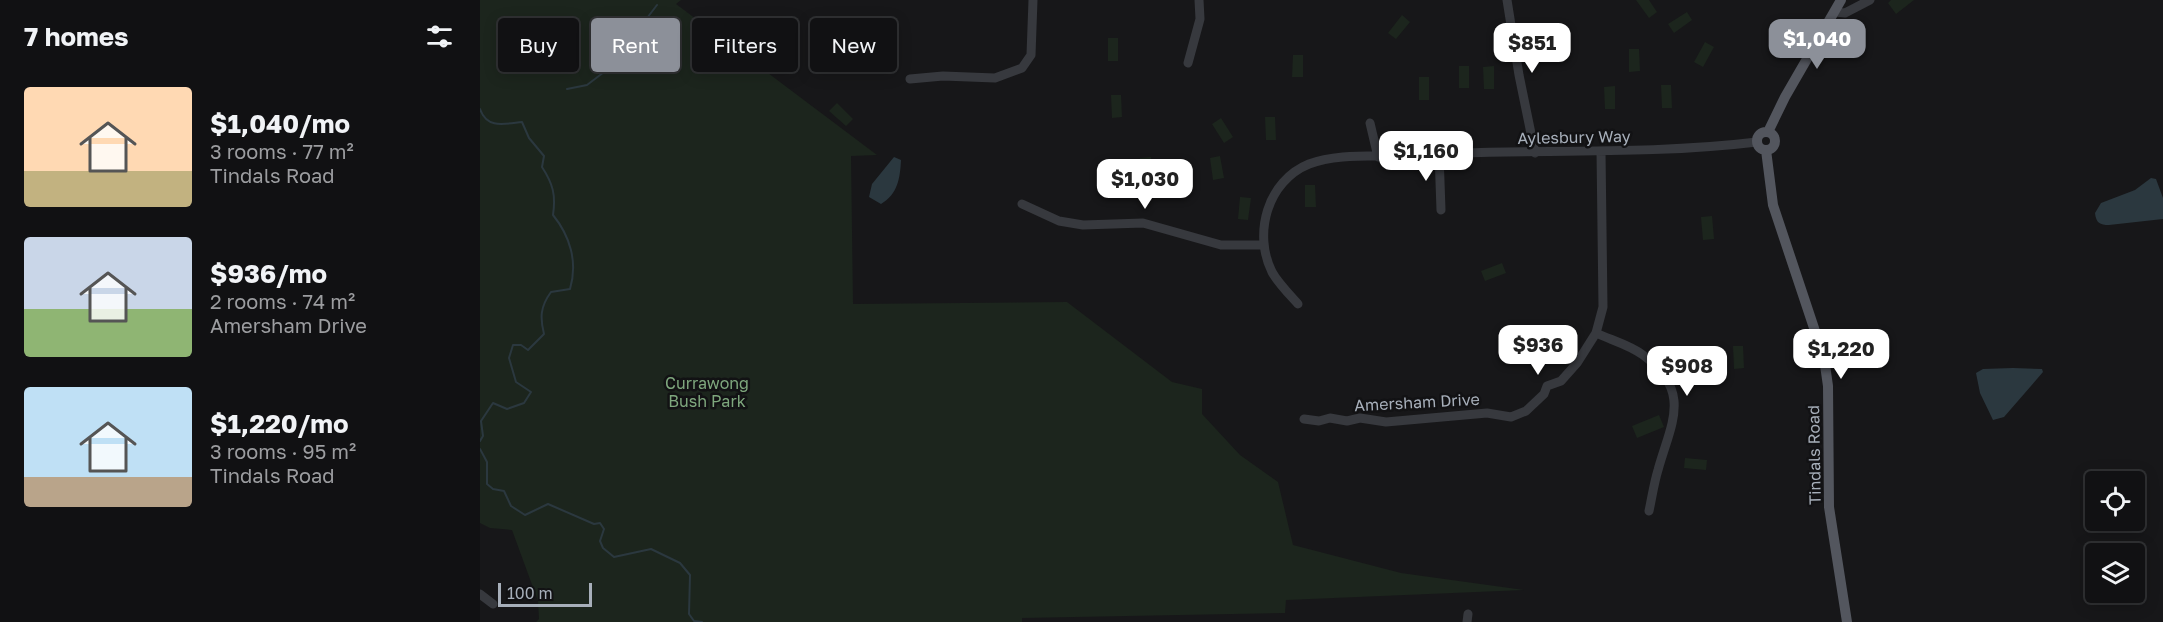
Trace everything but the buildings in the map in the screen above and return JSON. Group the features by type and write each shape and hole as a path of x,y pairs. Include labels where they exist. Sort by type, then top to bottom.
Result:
{"main road":[{"path":"1768,132 1785,97 1841,0"},
{"path":"1768,132 1775,141 1771,148 1766,150 1759,147 1756,142 1760,134 1768,132"},
{"name":"Tindals Road","path":"1766,150 1773,205 1824,358 1827,386 1829,507 1847,622"}],"street":[{"path":"910,79 943,76 995,78 1022,68 1031,55 1034,0"},
{"path":"1188,63 1200,19 1199,0"},
{"path":"1507,0 1535,153"},
{"path":"1835,12 1845,13 1870,0"},
{"path":"1370,123 1378,157"},
{"name":"Aylesbury Way","path":"1298,304 1272,272 1262,232 1267,210 1278,190 1293,174 1306,165 1328,158 1439,153 1698,149 1756,142"},
{"name":"Amersham Drive","path":"1304,419 1319,422 1330,418 1347,421 1360,418 1386,422 1487,413 1511,417 1526,411 1544,394 1547,386 1561,381 1596,333 1603,308 1601,151"},
{"path":"1439,153 1441,210"},
{"path":"1022,204 1059,221 1083,225 1143,223 1221,245 1264,245"},
{"path":"1596,333 1642,354 1665,376 1675,401 1673,428 1658,470 1649,511"},
{"path":"480,594 493,604"}],"green space":[{"name":"Currawong Bush Park","path":"480,0 681,0 676,4 695,18 692,18 692,72 767,72 877,155 851,156 853,304 1067,302 1172,382 1202,389 1202,414 1240,455 1278,482 1293,545 1401,573 1524,590 1286,600 1285,613 1022,618 1022,622 536,622 539,619 538,601 512,530 490,528 480,523"},
{"path":"1636,0 1649,0 1657,12 1649,18"},
{"path":"1891,0 1914,0 1896,14 1888,3"},
{"path":"1687,12 1692,20 1674,33 1668,24"},
{"path":"1402,15 1410,22 1396,39 1388,33"},
{"path":"1108,38 1118,38 1118,61 1108,61"},
{"path":"1705,42 1714,47 1703,67 1694,62"},
{"path":"1629,49 1639,49 1640,71 1629,72"},
{"path":"1293,55 1303,55 1303,77 1292,77"},
{"path":"1459,66 1469,66 1469,88 1459,88"},
{"path":"1494,66 1494,89 1484,89 1483,67"},
{"path":"1419,77 1429,77 1429,100 1419,100"},
{"path":"1661,85 1671,85 1672,108 1662,108"},
{"path":"1615,86 1615,109 1605,109 1604,87"},
{"path":"1111,95 1121,95 1122,117 1112,118"},
{"path":"837,103 853,119 846,126 829,111"},
{"path":"1265,117 1275,117 1276,140 1266,140"},
{"path":"1221,118 1233,137 1224,143 1212,124"},
{"path":"1220,156 1224,178 1213,180 1210,158"},
{"path":"1151,157 1151,180 1140,180 1140,158"},
{"path":"1119,162 1130,162 1130,184 1120,184"},
{"path":"1305,185 1315,185 1316,207 1305,207"},
{"path":"1240,197 1251,198 1248,220 1238,219"},
{"path":"1712,216 1714,239 1703,240 1701,217"},
{"path":"1502,263 1506,273 1485,281 1481,271"},
{"path":"1520,336 1522,346 1500,350 1498,340"},
{"path":"1733,346 1743,346 1744,368 1734,369"},
{"path":"1659,415 1664,427 1637,438 1632,426"},
{"path":"1685,458 1707,460 1706,470 1684,468"}],"shaded area":[{"path":"894,157 901,160 899,179 895,190 881,204 869,197 872,184"},
{"path":"2151,178 2156,179 2163,198 2163,219 2109,225 2097,221 2095,213 2101,203 2135,190"},
{"path":"1983,369 2042,369 2043,372 2004,417 1993,420 1980,393 1976,373"}],"waterway":[{"path":"567,89 587,85 608,69 657,5"},
{"path":"480,109 487,120 497,124 522,122 529,138 544,156 542,167 549,179 554,196 553,215 564,232 573,259 570,289 551,292 543,308 544,334 528,350 521,345 513,345 509,358 516,382 531,392 524,403 507,409 493,403 481,421 483,436 480,441"},
{"path":"480,449 487,462 487,484 493,489 504,491 511,506 525,515 548,504 594,524 600,523 604,529 600,541 603,548 614,557 651,549 680,563 690,575 689,614 694,621 702,622"}]}
